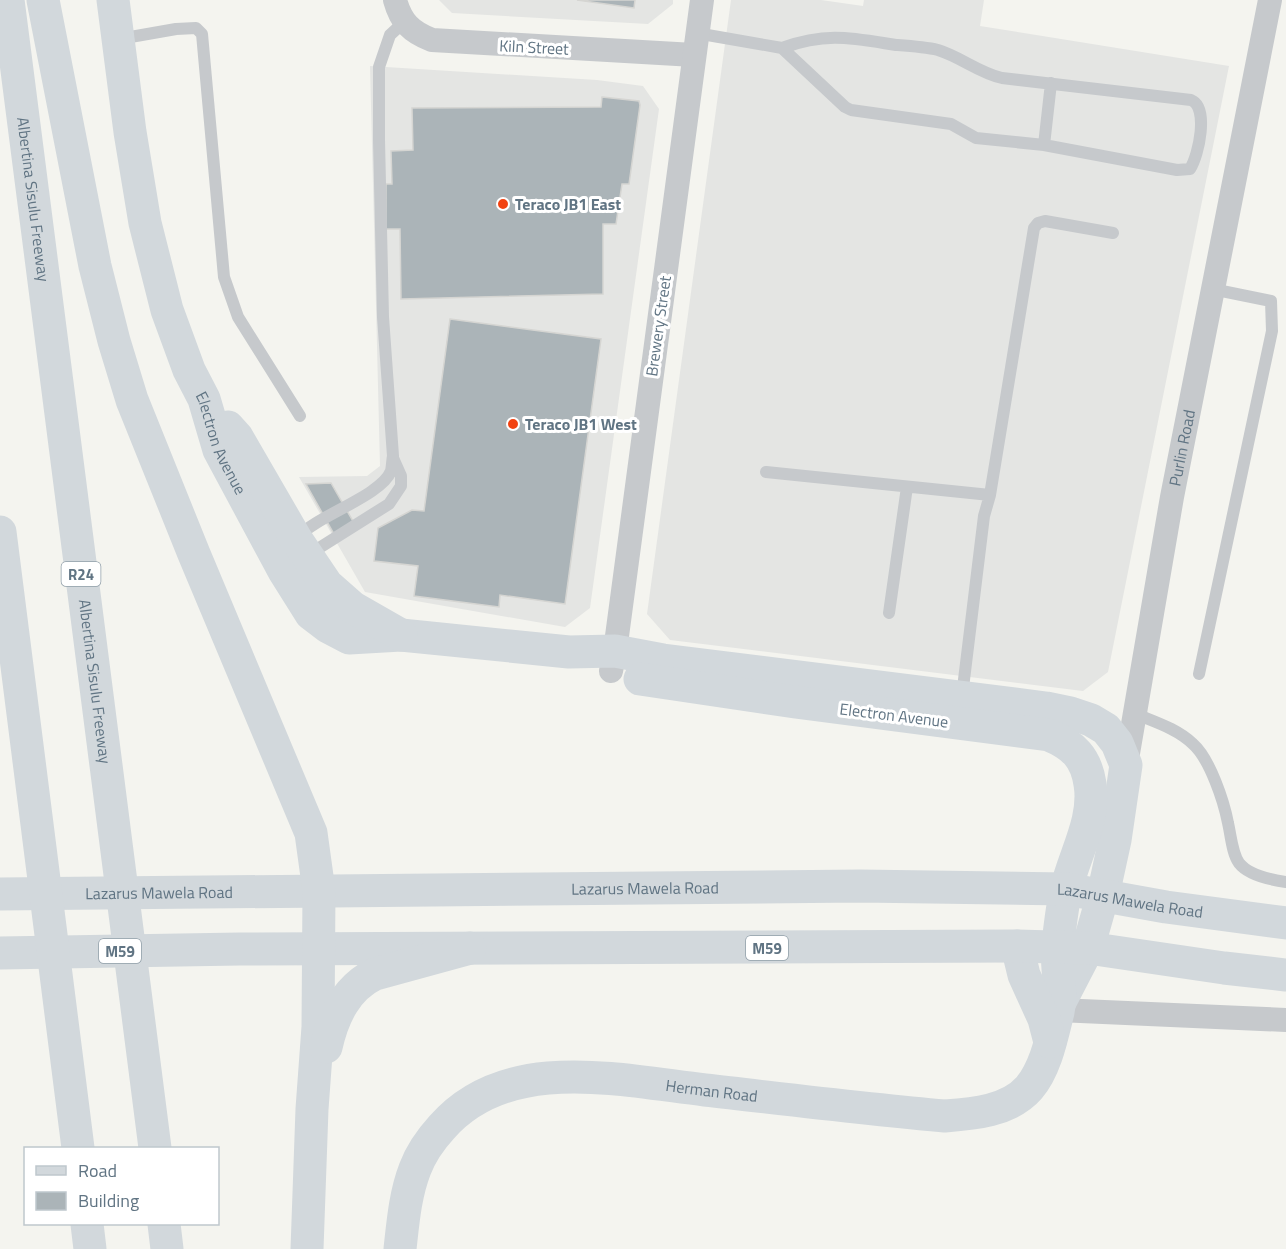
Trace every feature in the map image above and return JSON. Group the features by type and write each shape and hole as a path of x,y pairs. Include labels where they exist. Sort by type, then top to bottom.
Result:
{"main road":[{"name":"Albertina Sisulu Freeway","path":"8,0 155,1147"},
{"path":"43,0 96,266 114,341 132,400 154,458 311,833 319,891 318,1027 312,1109 307,1249"},
{"name":"Electron Avenue","path":"112,0 130,132 152,255 173,327 189,370 204,399 219,450 296,555 311,614 328,627 349,638 401,635 568,652 613,661 663,660 1046,708 1091,720 1106,729 1117,743 1126,765"},
{"path":"0,532 78,1147"},
{"name":"Electron Avenue","path":"613,661 642,680 1049,735 1066,742 1079,754 1090,784 1088,817 1066,889"},
{"name":"Purlin Road","path":"1103,895 1115,840 1126,765"},
{"name":"Lazarus Mawela Road","path":"0,894 861,886 1066,889 1166,907 1286,923"},
{"name":"Herman Road","path":"1066,889 1073,947"},
{"name":"Herman Road","path":"400,1249 404,1204 415,1167 423,1151 434,1135 460,1109 473,1100 507,1086 546,1078 575,1077 945,1116 995,1108 1030,1087 1038,1072 1050,1042 1073,947 1103,895"},
{"path":"1017,946 1024,975 1044,1019 1050,1042"},
{"name":"M59","path":"0,953 240,949 1017,946 1073,947 1286,975"},
{"path":"312,1109 334,1018 355,987 364,979 375,974 470,948"},
{"path":"87,1225 90,1249"},
{"path":"164,1225 167,1249"}],"street":[{"name":"Brewery Street","path":"613,661 702,0"},
{"name":"Purlin Road","path":"1126,765 1172,497 1270,0"},
{"name":"Kiln Street","path":"400,11 411,30 421,36 447,43 695,44"},
{"path":"1059,1006 1286,1020"}],"lane":[{"path":"296,555 303,531 374,489 385,480 391,471 393,456 383,317 379,67 400,11"},
{"path":"118,39 177,29 196,28 202,34 224,278 238,316 300,416"},
{"path":"695,44 782,48 813,39 838,37 937,50 992,76 1191,100 1200,107 1201,119 1195,160 1190,169 1184,170 1044,145 983,139 951,124 848,109 782,48"},
{"path":"1044,145 1051,83"},
{"path":"962,698 984,516 990,495 1034,228 1038,223 1045,221 1113,232"},
{"path":"1199,674 1272,331 1270,301 1212,289"},
{"path":"296,555 389,504 401,486 401,476 393,456"},
{"path":"765,472 990,495"},
{"path":"889,613 908,487"},
{"path":"1136,714 1174,730 1194,744 1212,772 1226,812 1234,853 1240,864 1262,876 1286,882"}],"shaded area":[{"path":"439,0 673,0 673,4 648,24 452,13"},
{"path":"731,0 821,0 863,6 864,0 984,0 980,26 1229,66 1108,672 1083,691 670,640 647,614"},
{"path":"370,66 597,80 643,86 659,109 590,608 565,627 365,592 299,477 367,476 380,466"}],"building":[{"path":"577,0 635,0 634,8"},
{"name":"Teraco JB1 East","path":"602,97 639,101 640,105 629,184 622,184 616,224 603,224 603,294 401,299 400,229 386,229 386,184 392,184 391,151 413,150 412,108 601,107"},
{"name":"Teraco JB1 West","path":"450,319 601,339 565,604 500,595 499,607 414,596 418,566 374,561 378,528 412,510 424,511"},
{"path":"331,483 354,523 334,534 306,484"}],"place":[{"name":"Teraco JB1 East","path":"503,204"},
{"name":"Teraco JB1 West","path":"513,424"}]}
